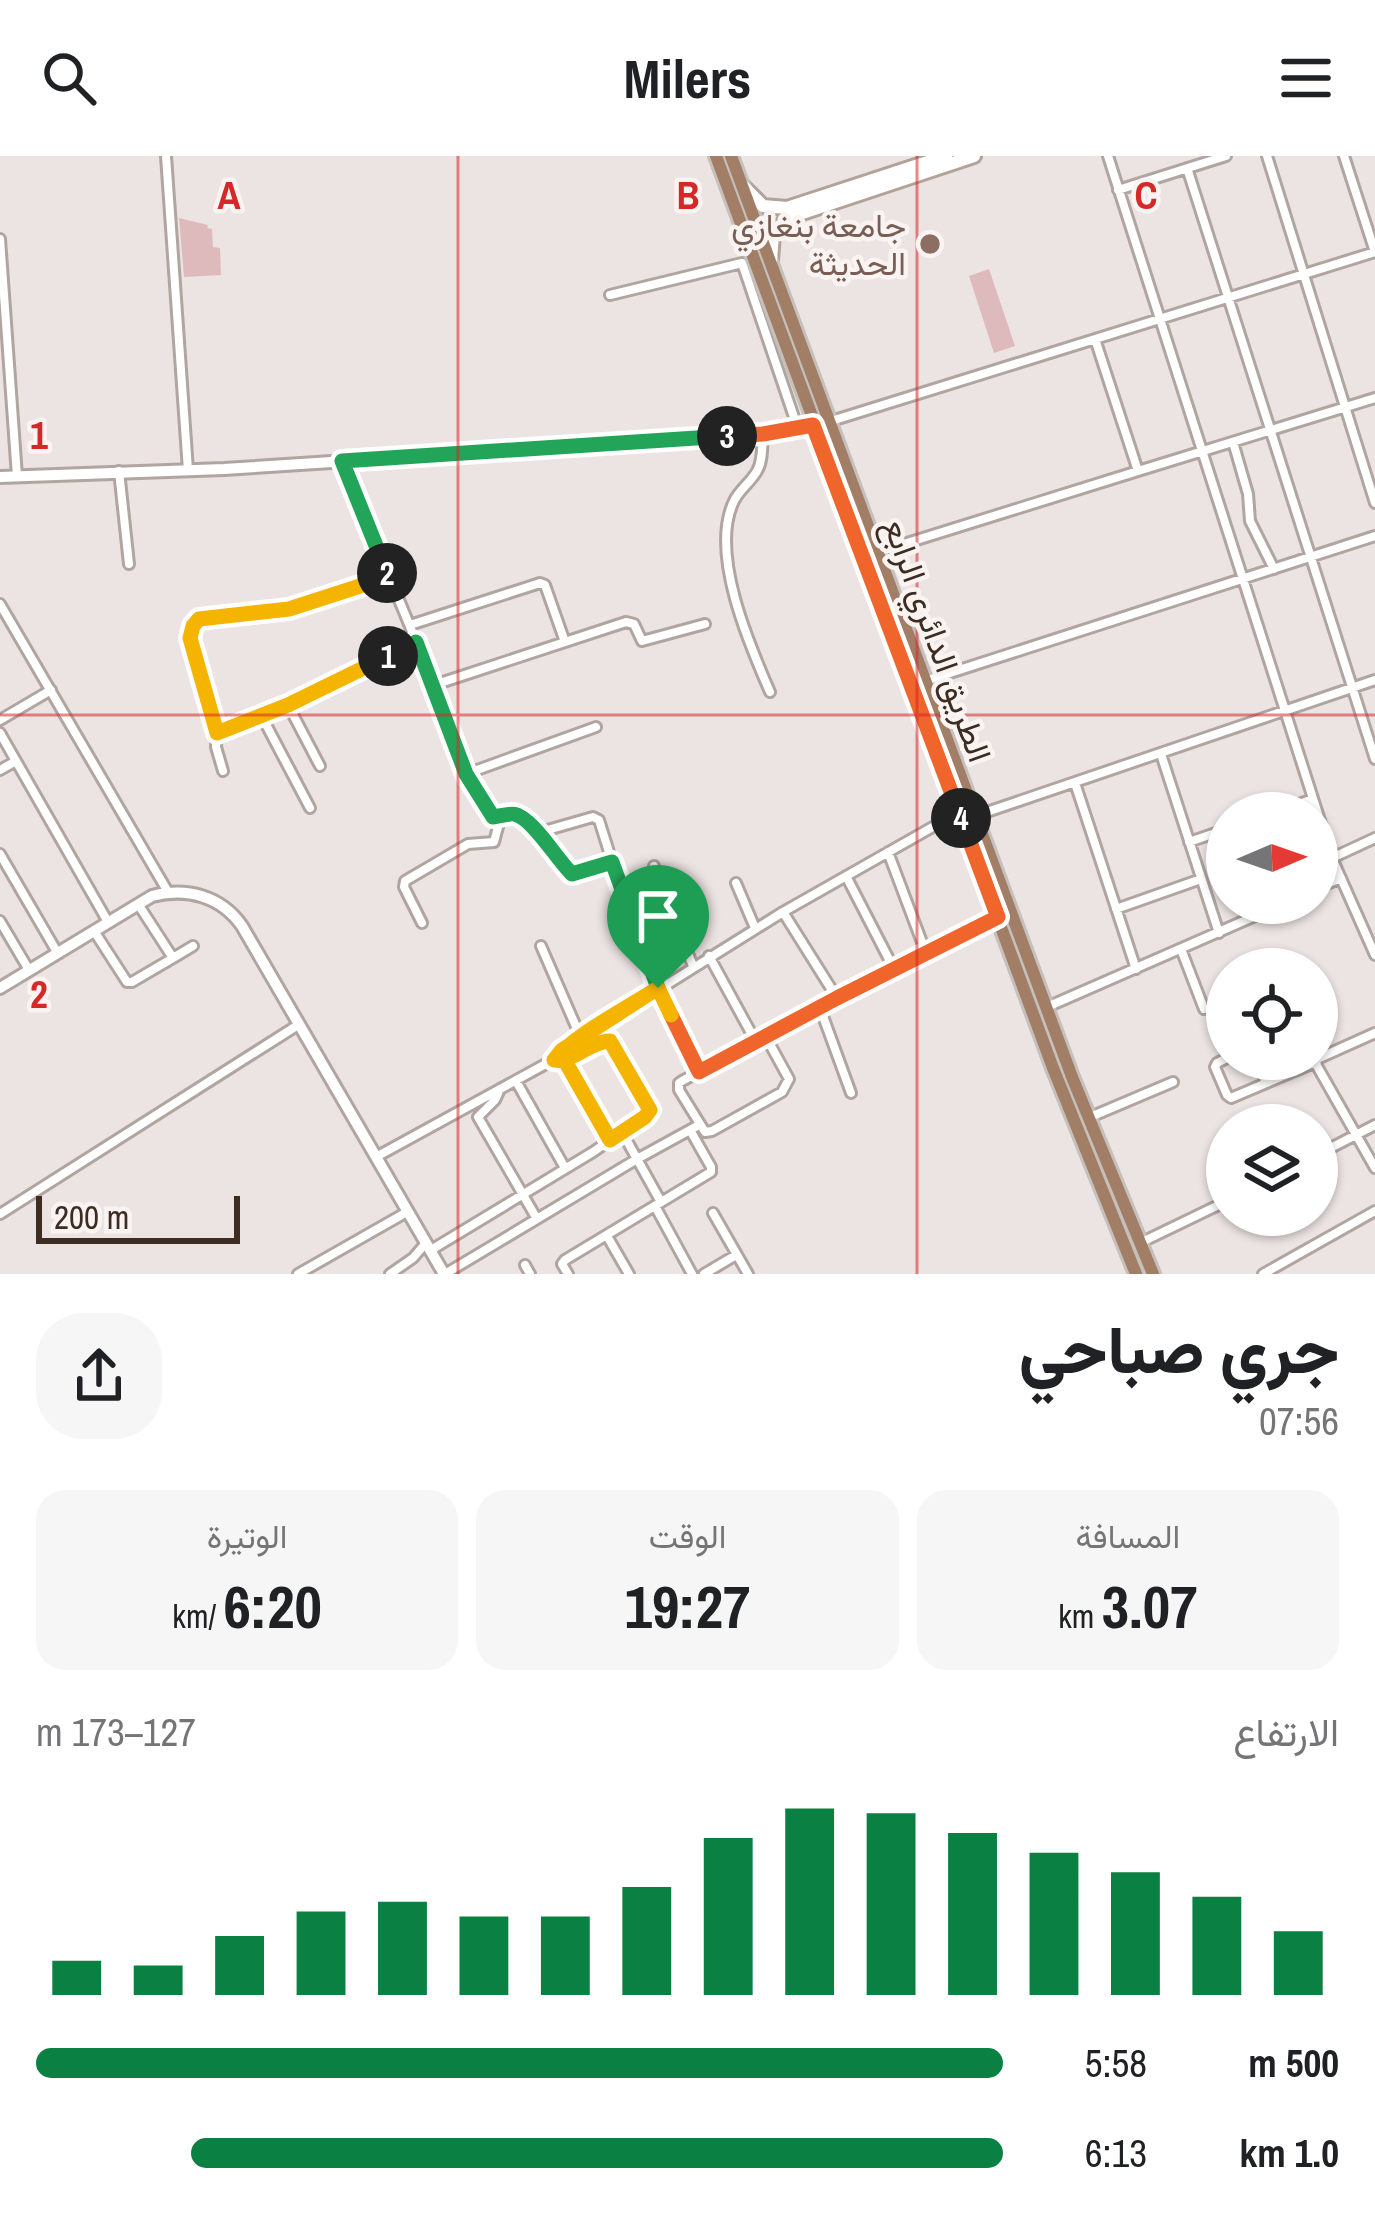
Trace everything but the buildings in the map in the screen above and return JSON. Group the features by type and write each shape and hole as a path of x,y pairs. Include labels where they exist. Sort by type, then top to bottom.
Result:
{"main road":[{"name":"الطريق الدائري الرابع","path":"716,156 748,261 877,552 975,816 998,917 1085,1153 1136,1274"},
{"name":"الطريق الدائري الرابع","path":"731,156 959,812 1046,1007 1153,1274"},
{"path":"771,261 773,235 787,213 946,156"},
{"path":"742,185 763,206 787,213 968,157"}],"street":[{"path":"166,156 188,470"},
{"path":"1108,156 1311,792"},
{"path":"1118,190 1226,156"},
{"path":"1267,156 1375,503"},
{"path":"0,477 342,461 798,429 1375,252 1345,156"},
{"path":"1186,168 1375,759"},
{"path":"0,239 17,476"},
{"path":"610,295 748,261 798,429"},
{"path":"1094,339 1138,471"},
{"path":"877,552 1375,398"},
{"path":"763,434 759,467 734,502 727,557 740,615 770,692"},
{"path":"1233,442 1248,494 1250,521 1274,568"},
{"path":"342,461 466,774 498,831 494,842 471,842 405,881 422,923"},
{"path":"119,471 129,564"},
{"path":"924,681 1375,536"},
{"path":"223,771 190,638 197,620 289,609 388,577"},
{"path":"410,625 540,583 545,585 565,642"},
{"path":"0,604 168,892"},
{"path":"434,685 626,622 634,624 642,640 705,624"},
{"path":"217,733 288,705 416,642"},
{"path":"975,816 1375,680"},
{"path":"0,720 51,690"},
{"path":"288,705 320,766"},
{"path":"261,715 310,808"},
{"path":"466,774 596,727"},
{"path":"0,734 108,922"},
{"path":"1161,754 1219,933"},
{"path":"0,770 16,761"},
{"path":"1075,783 1136,969"},
{"path":"375,1158 554,1060 562,1050 709,956 959,812"},
{"path":"493,817 514,814 538,833 572,874 612,862"},
{"path":"538,833 594,817 600,822 658,988 699,1072"},
{"path":"1189,842 1206,836"},
{"path":"1338,854 1375,838"},
{"path":"888,852 926,953"},
{"path":"0,854 57,952"},
{"path":"654,866 693,966"},
{"path":"1338,871 1374,948"},
{"path":"846,876 894,969"},
{"path":"1117,909 1202,879"},
{"path":"736,883 755,928"},
{"path":"0,988 152,896 168,892 203,896 229,910 249,936 444,1274 637,1159 694,1128 712,1131 787,1087 789,1079 766,1036"},
{"path":"138,904 173,958"},
{"path":"783,911 837,998"},
{"path":"568,1274 562,1264 565,1260 712,1170 679,1085 998,917"},
{"path":"0,921 28,970"},
{"path":"1046,1007 1239,924"},
{"path":"94,931 127,982 194,946"},
{"path":"541,946 581,1038"},
{"path":"1181,949 1204,1009"},
{"path":"709,956 755,1042"},
{"path":"820,1008 851,1093"},
{"path":"0,1214 298,1025"},
{"path":"1338,1050 1375,1033"},
{"path":"390,1274 427,1247 610,1140 650,1110 610,1041 565,1061 554,1060"},
{"path":"565,1061 610,1140"},
{"path":"1221,1080 1229,1098 1273,1080"},
{"path":"1327,1080 1375,1168"},
{"path":"516,1081 565,1168"},
{"path":"1088,1118 1173,1082"},
{"path":"500,1089 478,1117 537,1219"},
{"path":"1338,1144 1375,1125"},
{"path":"622,1132 692,1274"},
{"path":"1140,1244 1206,1211"},
{"path":"1263,1274 1375,1211"},
{"path":"298,1274 407,1212"},
{"path":"713,1213 748,1274"},
{"path":"607,1236 629,1274"},
{"path":"704,1274 736,1255"}],"shaded area":[{"path":"179,218 212,229 213,247 220,248 221,275 184,277"},
{"path":"989,269 1015,346 994,353 969,276"}],"place":[{"name":"جامعة بنغازي الحديثة","path":"930,244"}],"route":[{"path":"658,988 581,1038 562,1050 554,1060 565,1061 610,1140 650,1110 610,1041 567,1060 554,1060 562,1050 658,988 699,1072 998,917 813,425 763,434 342,461 388,577 289,609 197,620 190,638 217,733 288,705 416,642 478,797 493,817 518,816 572,874 612,862 658,988"}]}
